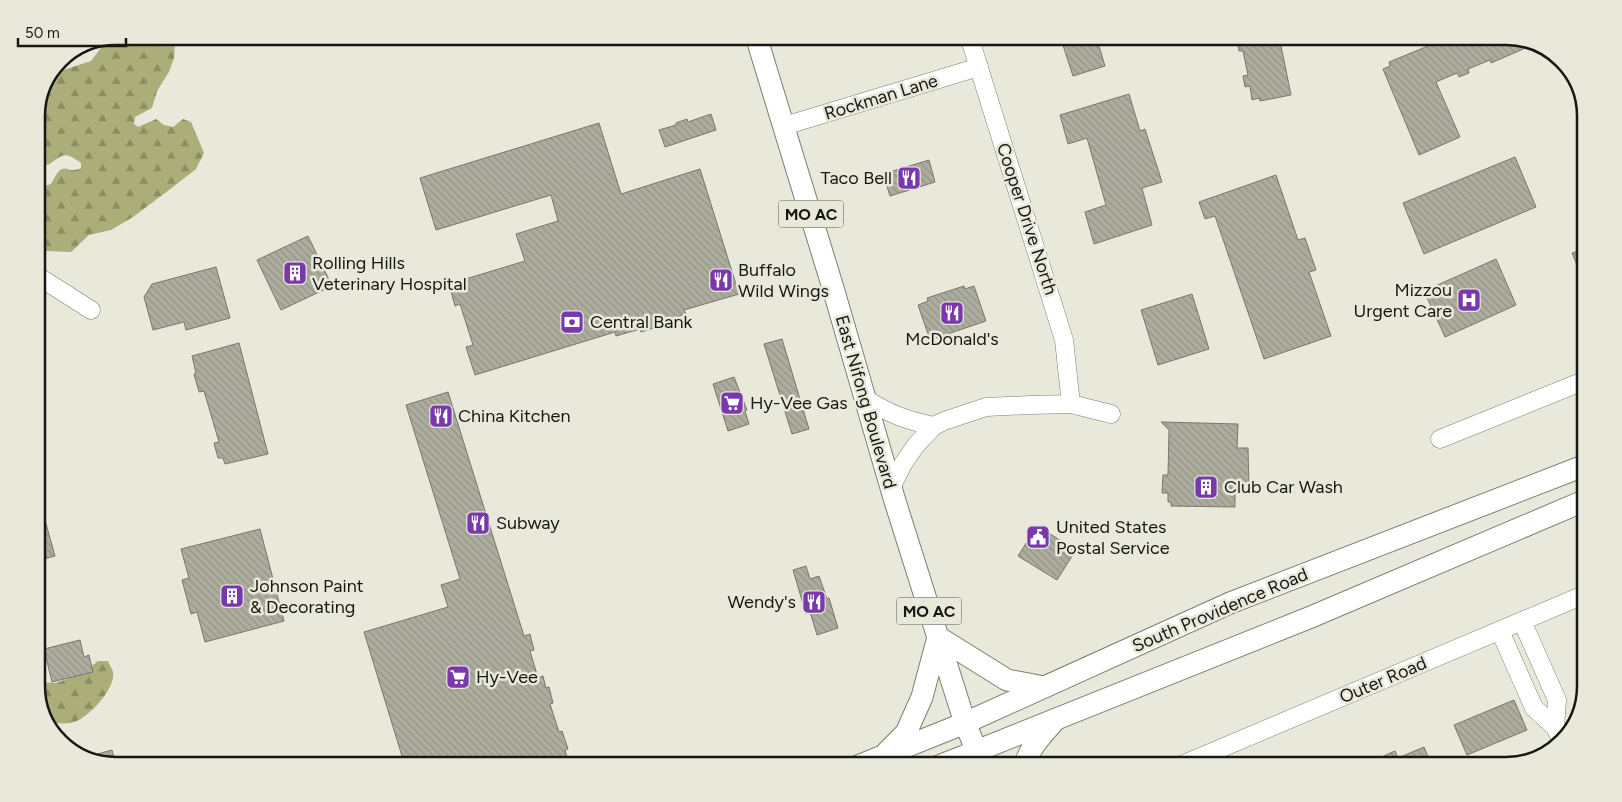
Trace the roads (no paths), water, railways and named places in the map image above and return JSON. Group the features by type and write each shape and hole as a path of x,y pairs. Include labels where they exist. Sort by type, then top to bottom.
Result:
{"main road":[{"name":"East Nifong Boulevard","path":"759,45 891,488 965,723 980,757"},
{"name":"South Providence Road","path":"883,756 965,723 1230,603 1577,468"},
{"path":"1490,540 1516,513 1577,488"},
{"path":"982,757 1057,718 1311,617 1577,504"},
{"path":"883,756 906,733 922,697 938,637 1007,680 1044,687"},
{"path":"1028,757 1057,718"}],"street":[{"name":"Cooper Drive North","path":"972,45 1064,340 1072,404"},
{"name":"Rockman Lane","path":"784,126 979,67"},
{"path":"45,281 91,310"},
{"path":"1440,439 1577,384"},
{"path":"865,399 893,415 934,426"},
{"path":"891,488 903,464 916,445 934,426 986,407 1072,404 1112,414"},
{"name":"Outer Road","path":"1200,757 1577,598"},
{"path":"1522,621 1557,700 1558,734"},
{"path":"1500,630 1534,708 1558,734"}],"place":[{"name":"Taco Bell","path":"909,178"},
{"name":"Rolling Hills Veterinary Hospital","path":"295,273"},
{"name":"Buffalo Wild Wings","path":"721,280"},
{"name":"Mizzou Urgent Care","path":"1469,300"},
{"name":"McDonald's","path":"952,313"},
{"name":"Central Bank","path":"572,322"},
{"name":"Hy-Vee Gas","path":"732,403"},
{"name":"China Kitchen","path":"441,416"},
{"name":"Club Car Wash","path":"1206,487"},
{"name":"Subway","path":"478,523"},
{"name":"United States Postal Service","path":"1038,537"},
{"name":"Johnson Paint & Decorating","path":"232,596"},
{"name":"Wendy's","path":"814,602"},
{"name":"Hy-Vee","path":"458,677"}]}
